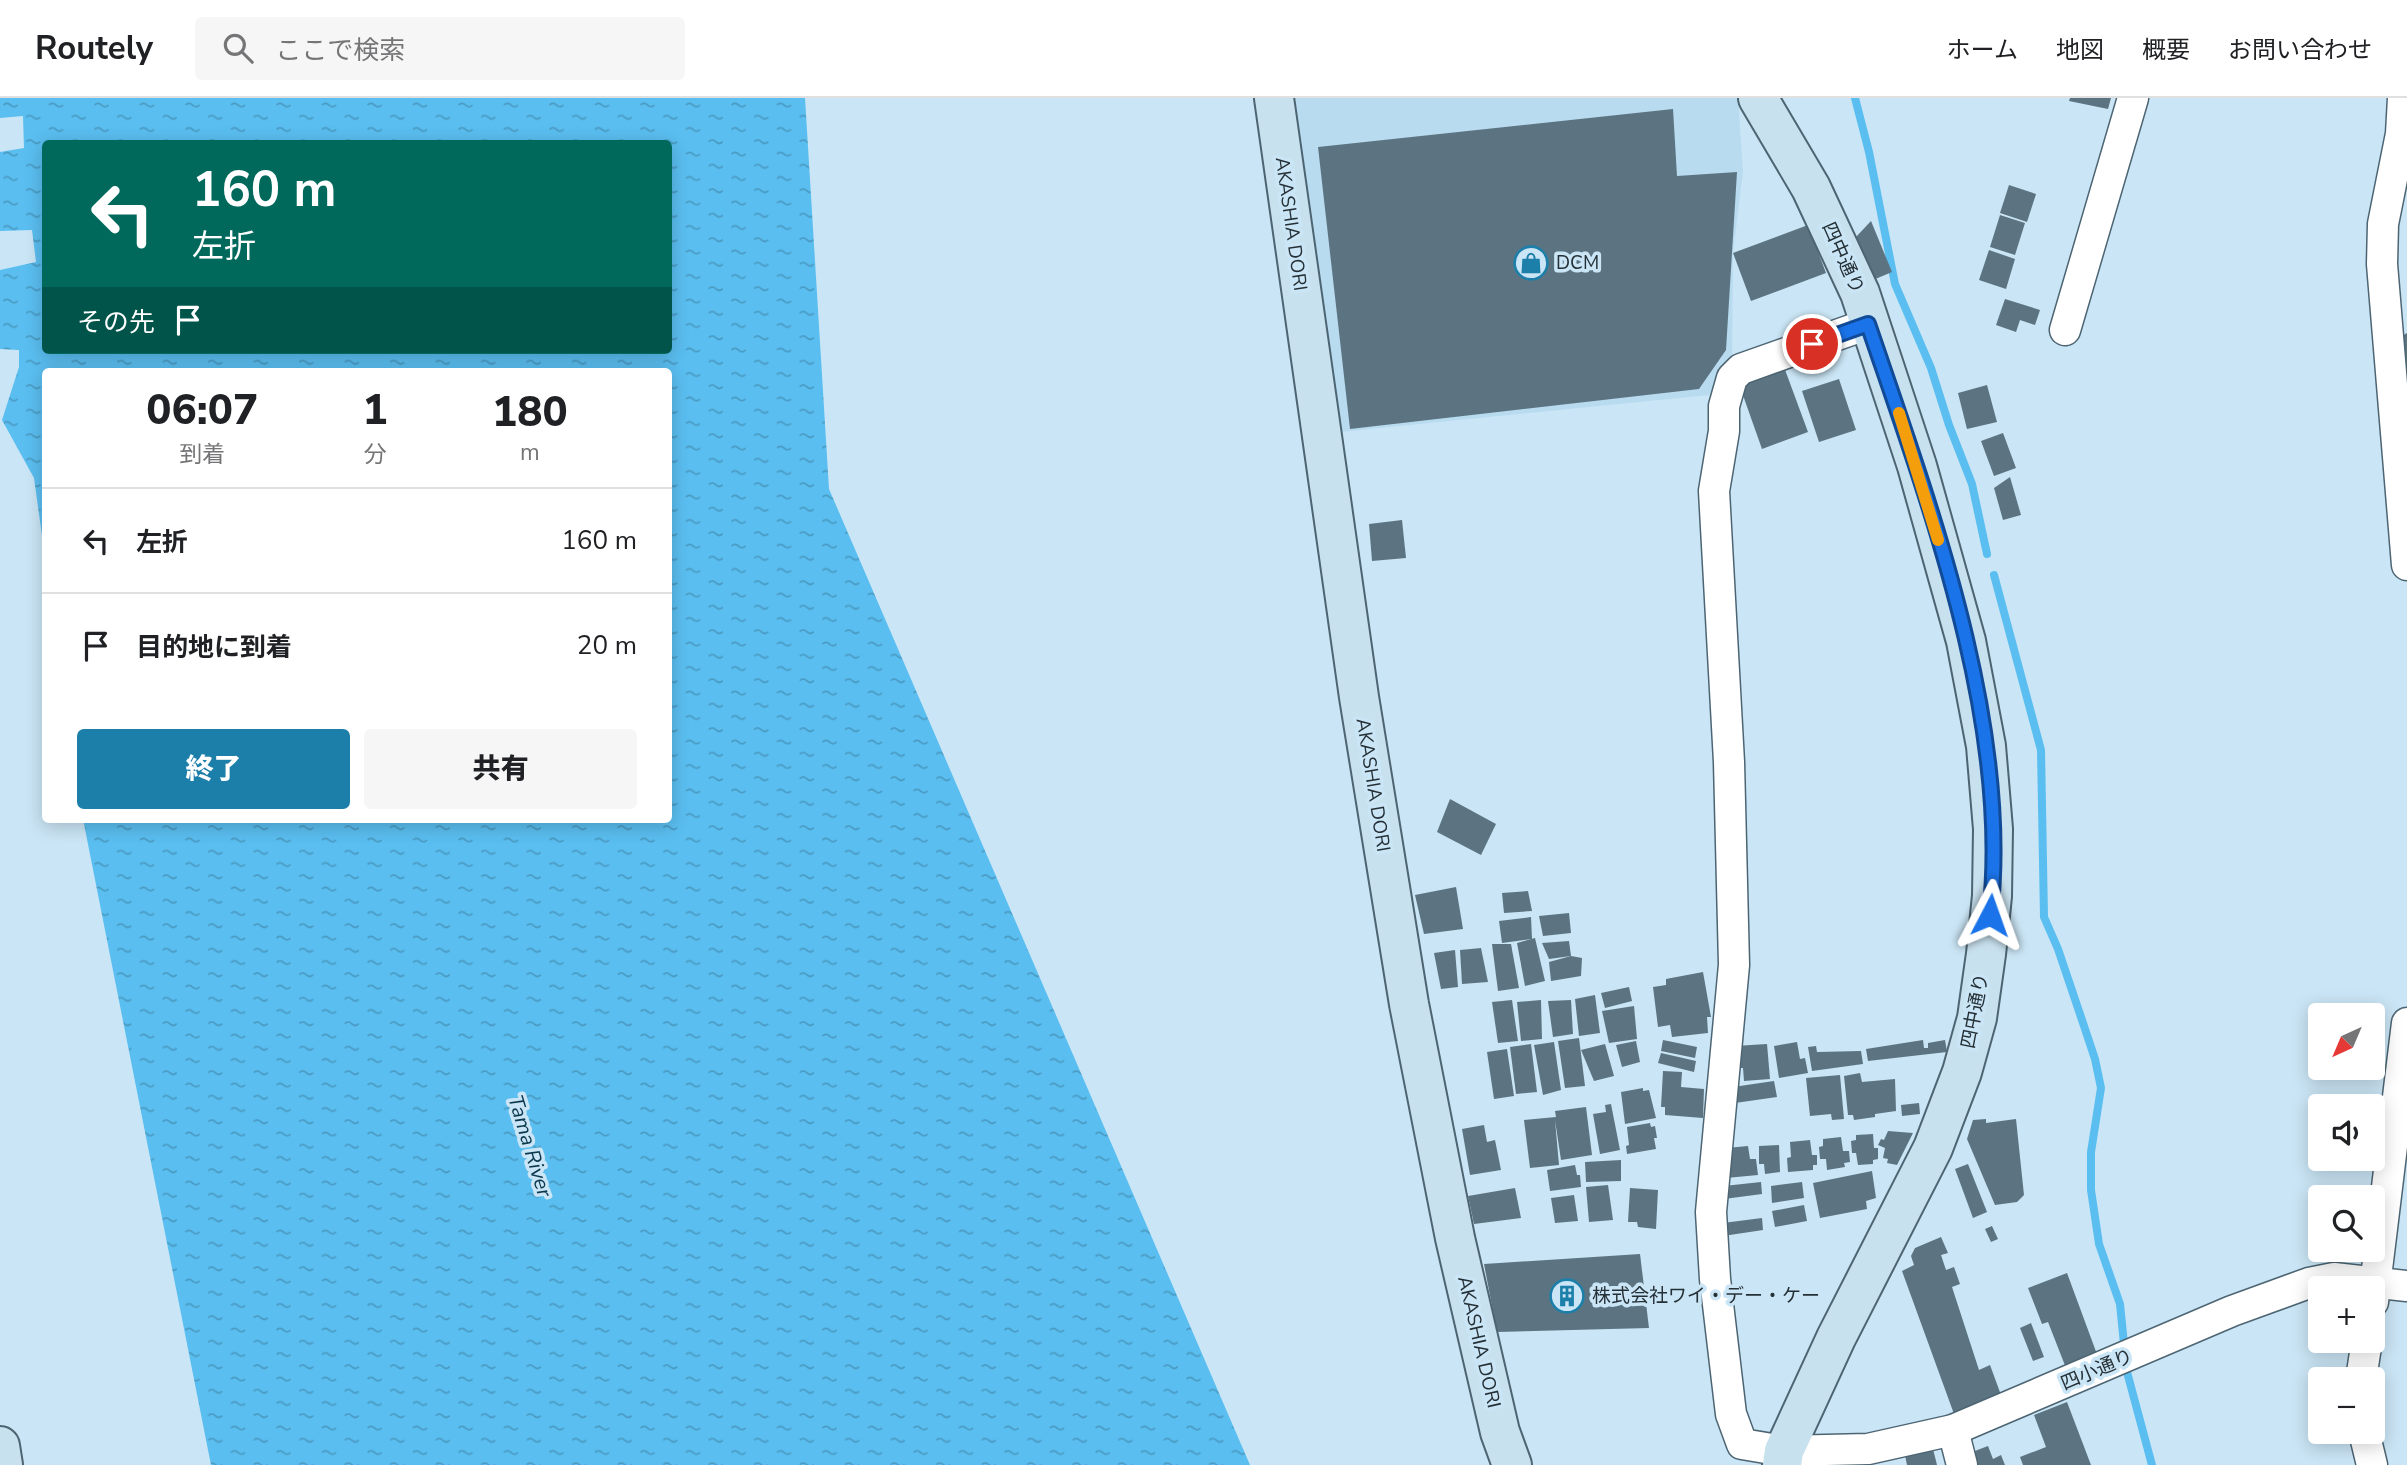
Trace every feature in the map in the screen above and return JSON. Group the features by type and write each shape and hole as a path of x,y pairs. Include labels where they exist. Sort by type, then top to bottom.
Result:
{"street":[{"name":"AKASHIA DORI","path":"1274,98 1359,697 1409,1004 1455,1238 1500,1432 1512,1465"},
{"name":"四中通り","path":"1758,98 1811,188 1860,293 1868,324 1917,466 1966,641 1986,746 1993,829 1992,896 1977,1018 1962,1072 1933,1148 1836,1338 1783,1458"},
{"path":"2065,330 2133,98"},
{"path":"2403,98 2402,134 2383,224 2382,264 2407,565"},
{"name":"四小通り","path":"1868,324 1741,369 1732,378 1724,406 1724,431 1714,491 1729,762 1734,965 1711,1212 1715,1279 1731,1415 1742,1444 1783,1458 1868,1449 1953,1430 2232,1311 2308,1283"},
{"path":"2376,1276 2407,1023"},
{"name":"四小通り","path":"2385,1291 2407,1286"},
{"path":"1953,1430 1962,1465"},
{"path":"2367,1444 2372,1465"},
{"path":"0,1446 3,1465"}],"shaded area":[{"name":"DCM","path":"1294,98 1738,98 1743,171 1733,253 1732,363 1718,378 1709,395 1340,432"}],"water":[{"name":"Tama River","path":"0,98 805,98 829,489 1250,1465 211,1465 84,823 672,823 672,368 42,368 42,535 34,478 2,420 19,367 19,350 0,349 0,270 36,262 32,230 0,231 0,152 24,148 23,116 0,118"}],"building":[{"path":"2070,98 2111,98 2108,109 2069,101"},
{"name":"DCM","path":"1673,109 1677,176 1737,172 1726,350 1699,389 1350,429 1318,147"},
{"path":"2009,185 2036,194 2027,222 2000,213"},
{"path":"2000,215 2025,223 2015,255 1990,247"},
{"path":"1871,221 1892,272 1873,280 1856,237"},
{"path":"1808,225 1826,273 1751,301 1733,253"},
{"path":"1989,250 2015,259 2006,289 1979,280"},
{"path":"2005,299 2040,310 2035,325 2020,320 2016,332 1996,325"},
{"path":"2407,333 2407,396 2400,368 2406,363 2398,353 2397,339"},
{"path":"1784,367 1808,432 1762,449 1739,384"},
{"path":"1839,379 1856,430 1819,442 1802,391"},
{"path":"1987,385 1997,422 1967,429 1958,393"},
{"path":"2003,433 2016,468 1994,476 1981,441"},
{"path":"2010,477 2021,515 2003,520 1994,488"},
{"path":"1402,520 1406,558 1372,561 1369,524"},
{"path":"1450,799 1496,824 1481,855 1437,832"},
{"path":"1456,887 1463,929 1424,934 1415,895"},
{"path":"1528,891 1532,911 1504,913 1502,893"},
{"path":"1569,913 1571,933 1543,936 1539,916"},
{"path":"1531,917 1532,939 1502,943 1499,921"},
{"path":"1535,938 1545,981 1525,986 1517,943"},
{"path":"1569,941 1571,956 1549,959 1542,943"},
{"path":"1492,944 1511,944 1519,988 1498,991"},
{"path":"1481,948 1488,982 1462,984 1460,950"},
{"path":"1455,950 1458,987 1441,989 1434,953"},
{"path":"1571,956 1582,958 1581,976 1551,981 1549,962"},
{"path":"1703,972 1711,1017 1707,1017 1708,1033 1672,1037 1670,1025 1658,1027 1653,987 1666,985 1666,979"},
{"path":"1629,987 1632,1001 1605,1008 1601,993"},
{"path":"1595,995 1600,1033 1579,1036 1575,999"},
{"path":"1512,1000 1518,1041 1498,1043 1492,1002"},
{"path":"1541,1000 1542,1039 1521,1041 1517,1002"},
{"path":"1571,1000 1573,1034 1553,1037 1548,1001"},
{"path":"1634,1006 1637,1039 1609,1043 1602,1011"},
{"path":"1579,1038 1585,1086 1565,1088 1558,1041"},
{"path":"1663,1040 1697,1047 1695,1058 1661,1051"},
{"path":"1923,1040 1924,1048 1928,1048 1928,1043 1945,1040 1947,1052 1868,1061 1866,1049"},
{"path":"1636,1041 1640,1062 1622,1067 1616,1045"},
{"path":"1554,1042 1561,1090 1543,1095 1534,1045"},
{"path":"1797,1042 1800,1059 1805,1058 1808,1073 1779,1078 1774,1046"},
{"path":"1531,1044 1537,1092 1516,1094 1510,1047"},
{"path":"1605,1044 1614,1076 1594,1081 1581,1050"},
{"path":"1767,1044 1770,1079 1744,1081 1743,1068 1737,1068 1735,1046"},
{"path":"1816,1046 1817,1052 1861,1051 1863,1064 1812,1071 1808,1047"},
{"path":"1507,1049 1514,1096 1494,1099 1487,1052"},
{"path":"1661,1053 1696,1061 1694,1072 1658,1063"},
{"path":"1663,1071 1682,1072 1681,1087 1704,1089 1703,1118 1665,1115 1665,1107 1661,1107"},
{"path":"1860,1073 1862,1082 1895,1079 1896,1111 1854,1120 1853,1115 1848,1115 1844,1076"},
{"path":"1840,1075 1844,1119 1832,1120 1831,1114 1810,1116 1806,1078"},
{"path":"1774,1081 1777,1097 1735,1103 1733,1087"},
{"path":"1643,1088 1643,1091 1649,1090 1656,1118 1625,1124 1621,1092"},
{"path":"1919,1103 1920,1114 1902,1116 1901,1105"},
{"path":"1611,1104 1620,1150 1600,1154 1593,1114 1606,1112 1605,1105"},
{"path":"1586,1107 1592,1155 1561,1160 1555,1120 1559,1165 1530,1168 1524,1120 1556,1117 1555,1111"},
{"path":"1986,1119 1986,1123 2016,1119 2024,1195 2017,1202 1995,1205 1967,1139 1973,1120"},
{"path":"1650,1123 1651,1127 1655,1126 1656,1149 1627,1154 1627,1127"},
{"path":"1484,1125 1487,1142 1495,1140 1501,1170 1470,1175 1462,1129"},
{"path":"1888,1131 1913,1133 1897,1165 1887,1163 1888,1159 1883,1158 1885,1148 1878,1145"},
{"path":"1873,1134 1874,1148 1878,1148 1878,1159 1873,1160 1873,1164 1858,1165 1856,1153 1852,1153 1851,1141 1856,1140 1856,1135"},
{"path":"1841,1137 1843,1151 1849,1151 1850,1162 1844,1163 1845,1167 1827,1170 1826,1159 1820,1159 1819,1147 1823,1146 1823,1139"},
{"path":"1810,1140 1812,1155 1817,1155 1817,1165 1813,1165 1813,1170 1788,1172 1790,1142"},
{"path":"1779,1145 1780,1172 1765,1174 1764,1164 1759,1164 1759,1146"},
{"path":"1748,1146 1750,1159 1756,1159 1758,1175 1726,1178 1727,1148"},
{"path":"1621,1160 1621,1181 1586,1182 1585,1162"},
{"path":"1968,1164 1987,1212 1973,1218 1955,1169"},
{"path":"1575,1165 1577,1175 1580,1175 1581,1187 1550,1191 1547,1170"},
{"path":"1872,1171 1876,1198 1866,1201 1867,1209 1820,1218 1813,1183"},
{"path":"1761,1182 1762,1194 1724,1199 1724,1186"},
{"path":"1802,1182 1804,1198 1772,1203 1771,1186"},
{"path":"1608,1185 1613,1220 1589,1222 1586,1187"},
{"path":"1515,1188 1521,1218 1474,1224 1468,1196"},
{"path":"1630,1188 1658,1190 1656,1229 1638,1227 1637,1222 1628,1222"},
{"path":"1574,1195 1578,1221 1555,1223 1551,1198"},
{"path":"1804,1205 1807,1221 1775,1227 1772,1211"},
{"path":"1762,1218 1763,1230 1723,1236 1723,1223"},
{"path":"1992,1226 1998,1239 1991,1242 1985,1229"},
{"path":"1941,1237 1948,1253 1941,1255 1946,1270 1954,1267 1960,1284 1952,1287 1979,1370 1990,1365 2001,1395 1954,1414 1902,1271 1914,1265 1911,1256 1915,1248"},
{"name":"株式会社ワイ・デー・ケー","path":"1640,1254 1649,1328 1497,1332 1484,1264"},
{"path":"2067,1273 2098,1357 2066,1368 2048,1322 2042,1324 2028,1288"},
{"path":"2031,1323 2044,1357 2033,1361 2020,1328"},
{"path":"2067,1402 2091,1465 2023,1465 2020,1457 2046,1447 2034,1415"},
{"path":"1988,1446 1993,1459 2001,1455 2005,1465 1972,1465 1967,1454"},
{"path":"1933,1449 1937,1465 1907,1465 1905,1455"}],"waterway":[{"path":"1855,98 1869,152 1895,284 1931,368 1972,484 1987,554"},
{"path":"1994,575 2041,750 2044,917 2058,949 2095,1059 2101,1088 2091,1152 2091,1190 2099,1244 2120,1304 2124,1344"},
{"path":"2127,1372 2152,1465"}],"slow traffic":[{"path":"1899,413 1938,540"}],"place":[{"name":"DCM","path":"1531,263"},
{"name":"株式会社ワイ・デー・ケー","path":"1567,1296"}],"route":[{"path":"1812,344 1868,324 1917,466 1966,641 1986,746 1993,829 1990,915"}]}
